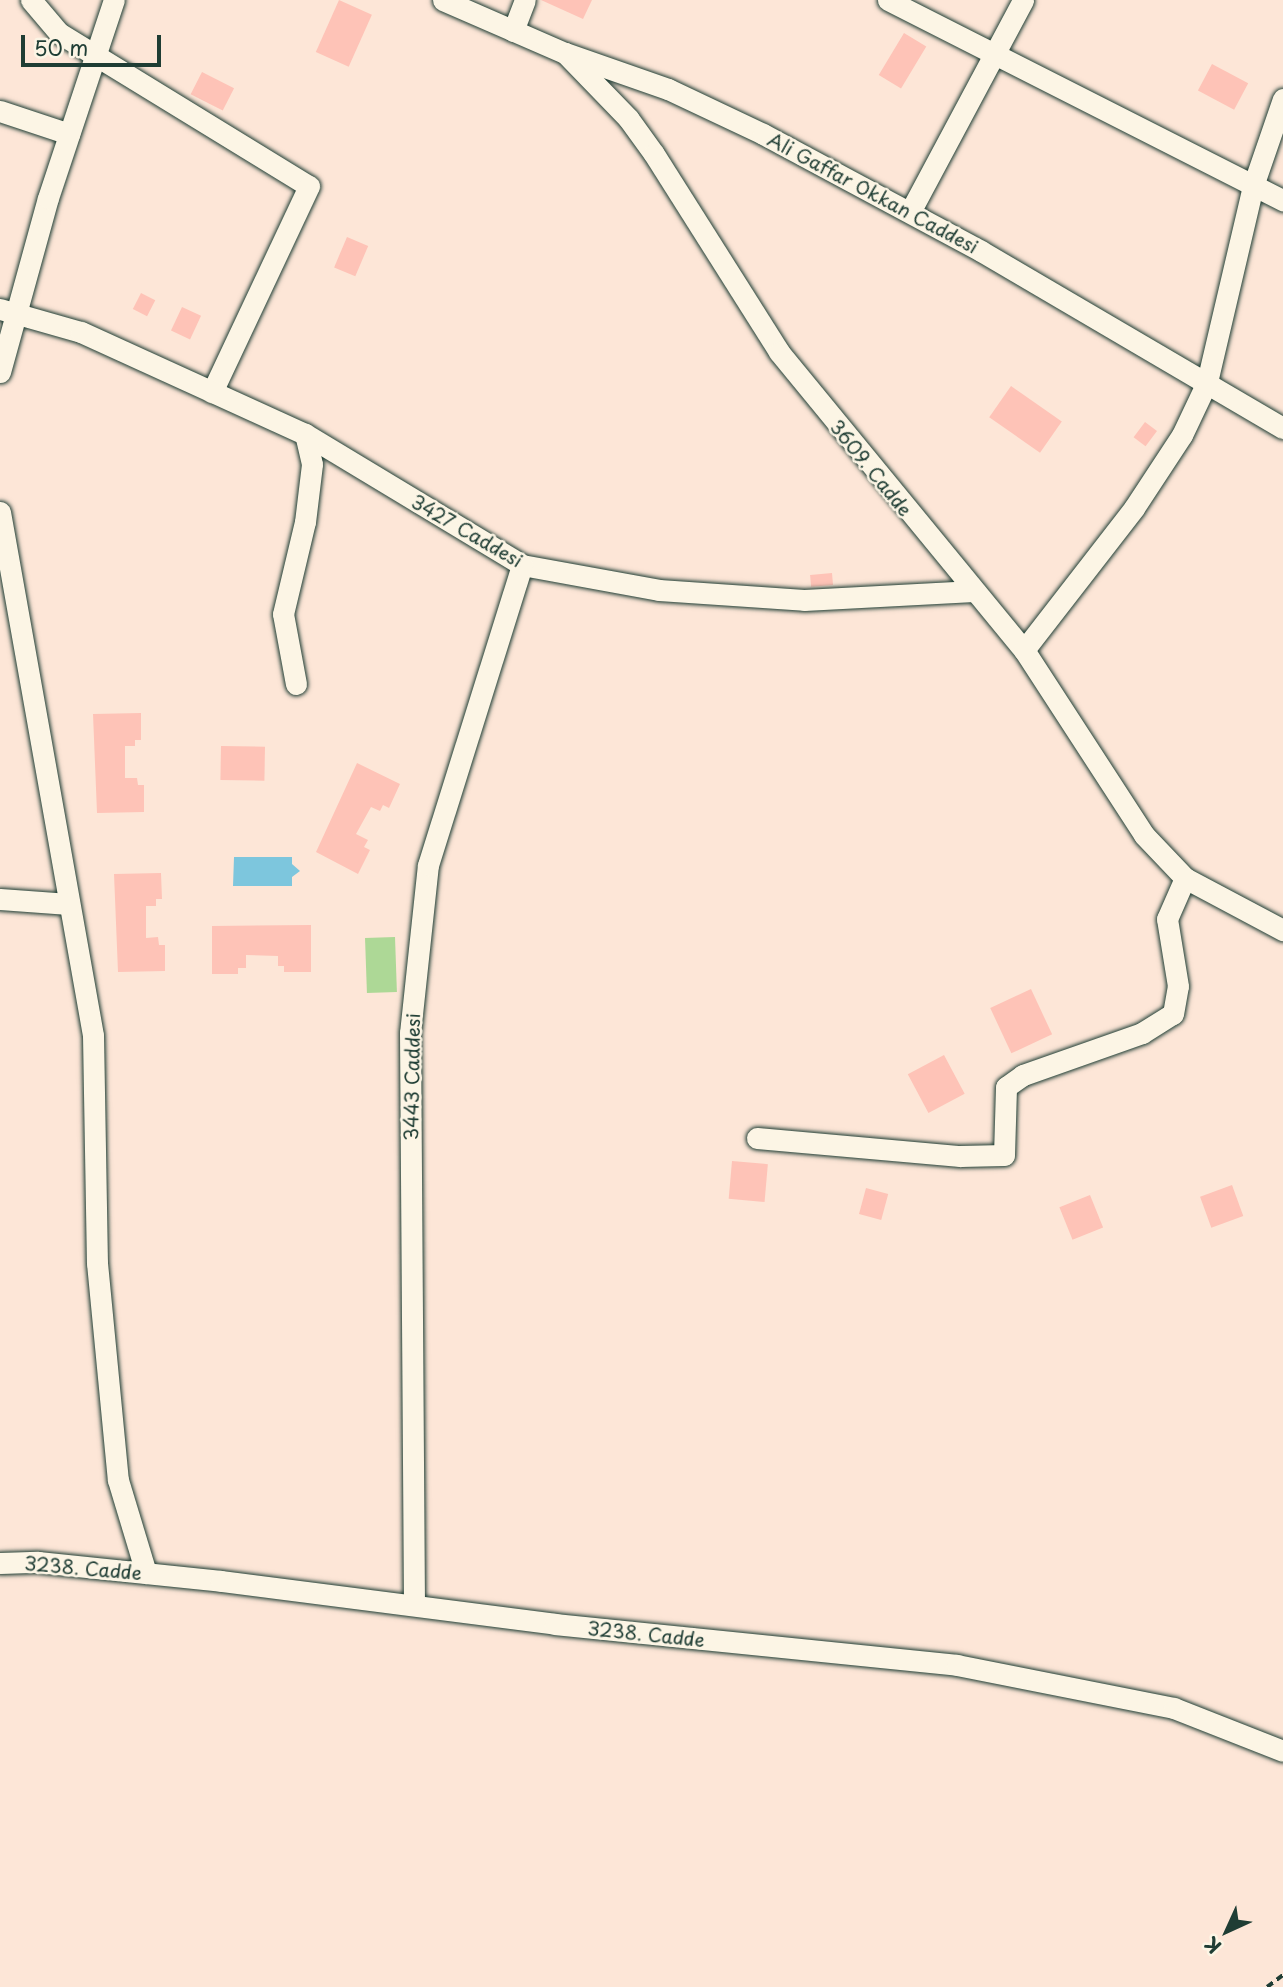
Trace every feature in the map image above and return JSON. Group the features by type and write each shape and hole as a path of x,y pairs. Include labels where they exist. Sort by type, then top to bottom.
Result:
{"street":[{"path":"31,0 59,33 309,186 212,392"},
{"path":"0,372 8,311 114,0"},
{"name":"Ali Gaffar Okkan Caddesi","path":"443,0 565,53 668,89 910,212 1283,428"},
{"path":"513,31 525,0"},
{"path":"888,0 1283,200"},
{"path":"910,212 1023,0"},
{"name":"3609. Cadde","path":"565,53 628,118 779,352 1024,650 1144,835 1185,878 1283,930"},
{"path":"1024,650 1134,508 1182,435 1207,382 1253,186 1283,99"},
{"path":"0,111 69,134"},
{"name":"3427 Caddesi","path":"8,311 81,332 305,434 522,565 659,590 804,600 974,591"},
{"path":"296,684 283,614 305,522 312,464 305,434"},
{"path":"0,512 93,1035 97,1263 118,1480 146,1573"},
{"name":"3443 Caddesi","path":"414,1605 410,1033 428,865 522,565"},
{"path":"757,1138 960,1156 1004,1155 1006,1087 1023,1075 1142,1033 1173,1014 1178,986 1167,919 1185,878"},
{"path":"0,899 69,904"},
{"name":"3238. Cadde","path":"0,1563 146,1573 595,1629 957,1665 1174,1708 1283,1751"}],"path":[{"path":"1267,1987 1283,1975"}],"green space":[{"path":"395,937 397,992 367,993 365,938"}],"water":[{"path":"234,857 292,857 292,864 300,871 292,877 292,886 233,886"}],"building":[{"path":"339,0 372,15 349,67 316,52"},
{"path":"541,0 592,0 583,19"},
{"path":"904,33 926,46 901,88 879,75"},
{"path":"1212,64 1248,83 1234,110 1198,90"},
{"path":"202,72 234,88 223,111 191,94"},
{"path":"347,237 368,246 355,276 334,267"},
{"path":"141,293 155,300 147,316 133,309"},
{"path":"182,307 201,316 190,339 171,331"},
{"path":"1011,386 1062,422 1040,453 989,417"},
{"path":"1145,422 1157,431 1146,446 1134,437"},
{"path":"832,573 833,585 811,587 810,575"},
{"path":"141,713 141,740 135,740 135,746 125,746 125,778 137,778 138,785 144,785 144,812 97,813 93,714"},
{"path":"221,746 265,747 264,781 220,780"},
{"path":"357,763 400,784 389,808 383,805 380,811 371,807 356,834 368,840 364,847 370,850 358,874 316,852"},
{"path":"161,873 162,899 156,899 156,906 146,906 146,938 158,937 159,945 165,945 165,971 118,972 114,874"},
{"path":"311,925 311,972 284,972 284,966 278,966 278,956 246,955 246,968 238,968 238,974 212,974 212,926"},
{"path":"1031,989 1052,1034 1011,1053 990,1008"},
{"path":"944,1055 965,1094 928,1113 908,1074"},
{"path":"732,1161 768,1164 765,1202 729,1199"},
{"path":"1232,1185 1243,1216 1211,1228 1200,1197"},
{"path":"866,1188 888,1194 881,1220 859,1214"},
{"path":"1090,1195 1103,1227 1073,1240 1059,1207"}]}
